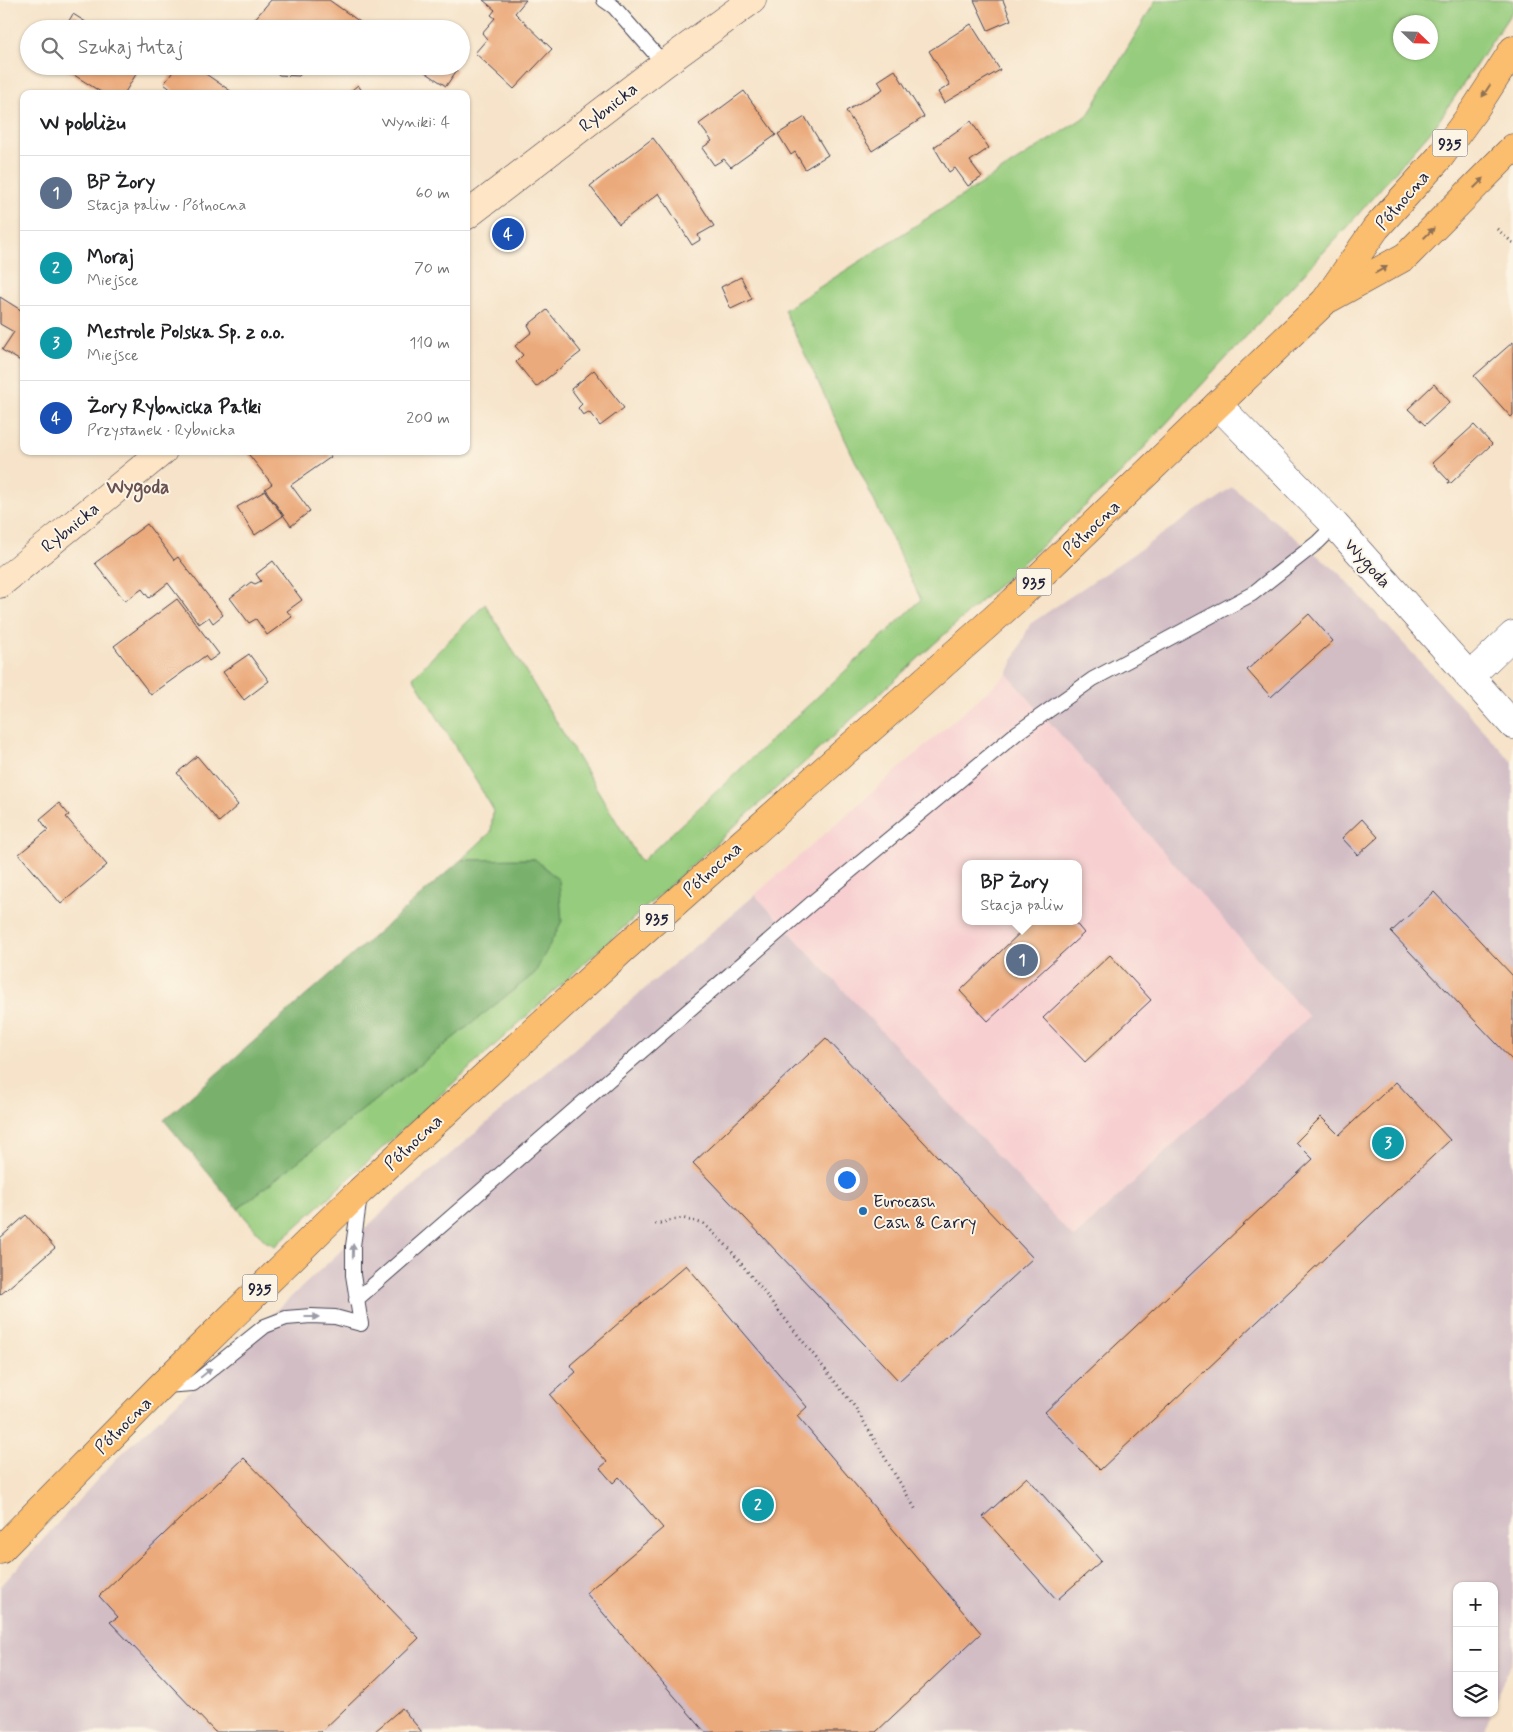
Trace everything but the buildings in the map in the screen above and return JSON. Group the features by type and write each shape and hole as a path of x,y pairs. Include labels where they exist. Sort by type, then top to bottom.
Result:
{"main road":[{"name":"Północna","path":"0,1550 161,1386 360,1191 622,950 1014,601 1324,301 1376,228 1440,157 1475,109 1513,50"},
{"name":"Północna","path":"1324,301 1406,256 1513,148"}],"street":[{"name":"Rybnicka","path":"470,213 664,64 752,0"},
{"name":"Wygoda","path":"1218,405 1335,526 1513,726"},
{"name":"Rybnicka","path":"0,584 158,455"},
{"path":"1469,677 1513,635"}],"lane":[{"path":"604,0 614,7 664,64"},
{"path":"356,1300 813,902 1018,732 1093,679 1252,594 1318,542 1335,526"},
{"path":"161,1386 193,1384 265,1326 286,1318 311,1316 335,1318 361,1324 353,1275 353,1246 360,1191"}],"path":[{"path":"1497,228 1513,243"},
{"path":"655,1224 682,1218 704,1224 728,1247 855,1407 916,1510"}],"shaded area":[{"path":"1232,487 1338,572 1513,763 1513,1656 1498,1694 1498,1582 1453,1582 1453,1717 1490,1717 1484,1732 0,1732 0,1587 115,1460 387,1208 755,895 1074,1238 1309,1017 1007,674 1030,624"},
{"path":"1007,674 1310,1017 1074,1238 755,895"}],"green space":[{"path":"1156,0 1513,0 1513,10 1436,125 1354,219 1119,475 275,1246 265,1241 238,1209 535,973 535,859 461,860 491,832 493,809 413,677 485,604 641,862 921,600 784,310 1088,115"},
{"path":"535,859 559,880 562,921 535,973 238,1209 164,1120 461,860"}],"place":[{"name":"Żory Rybnicka Pałki","path":"508,234"},
{"name":"BP Żory","path":"1022,960"},
{"name":"Mestrole Polska Sp. z o.o.","path":"1388,1143"},
{"name":"Eurocash Cash & Carry","path":"863,1211"},
{"name":"Moraj","path":"758,1505"}],"district":[{"name":"Wygoda","path":"138,486"}]}
